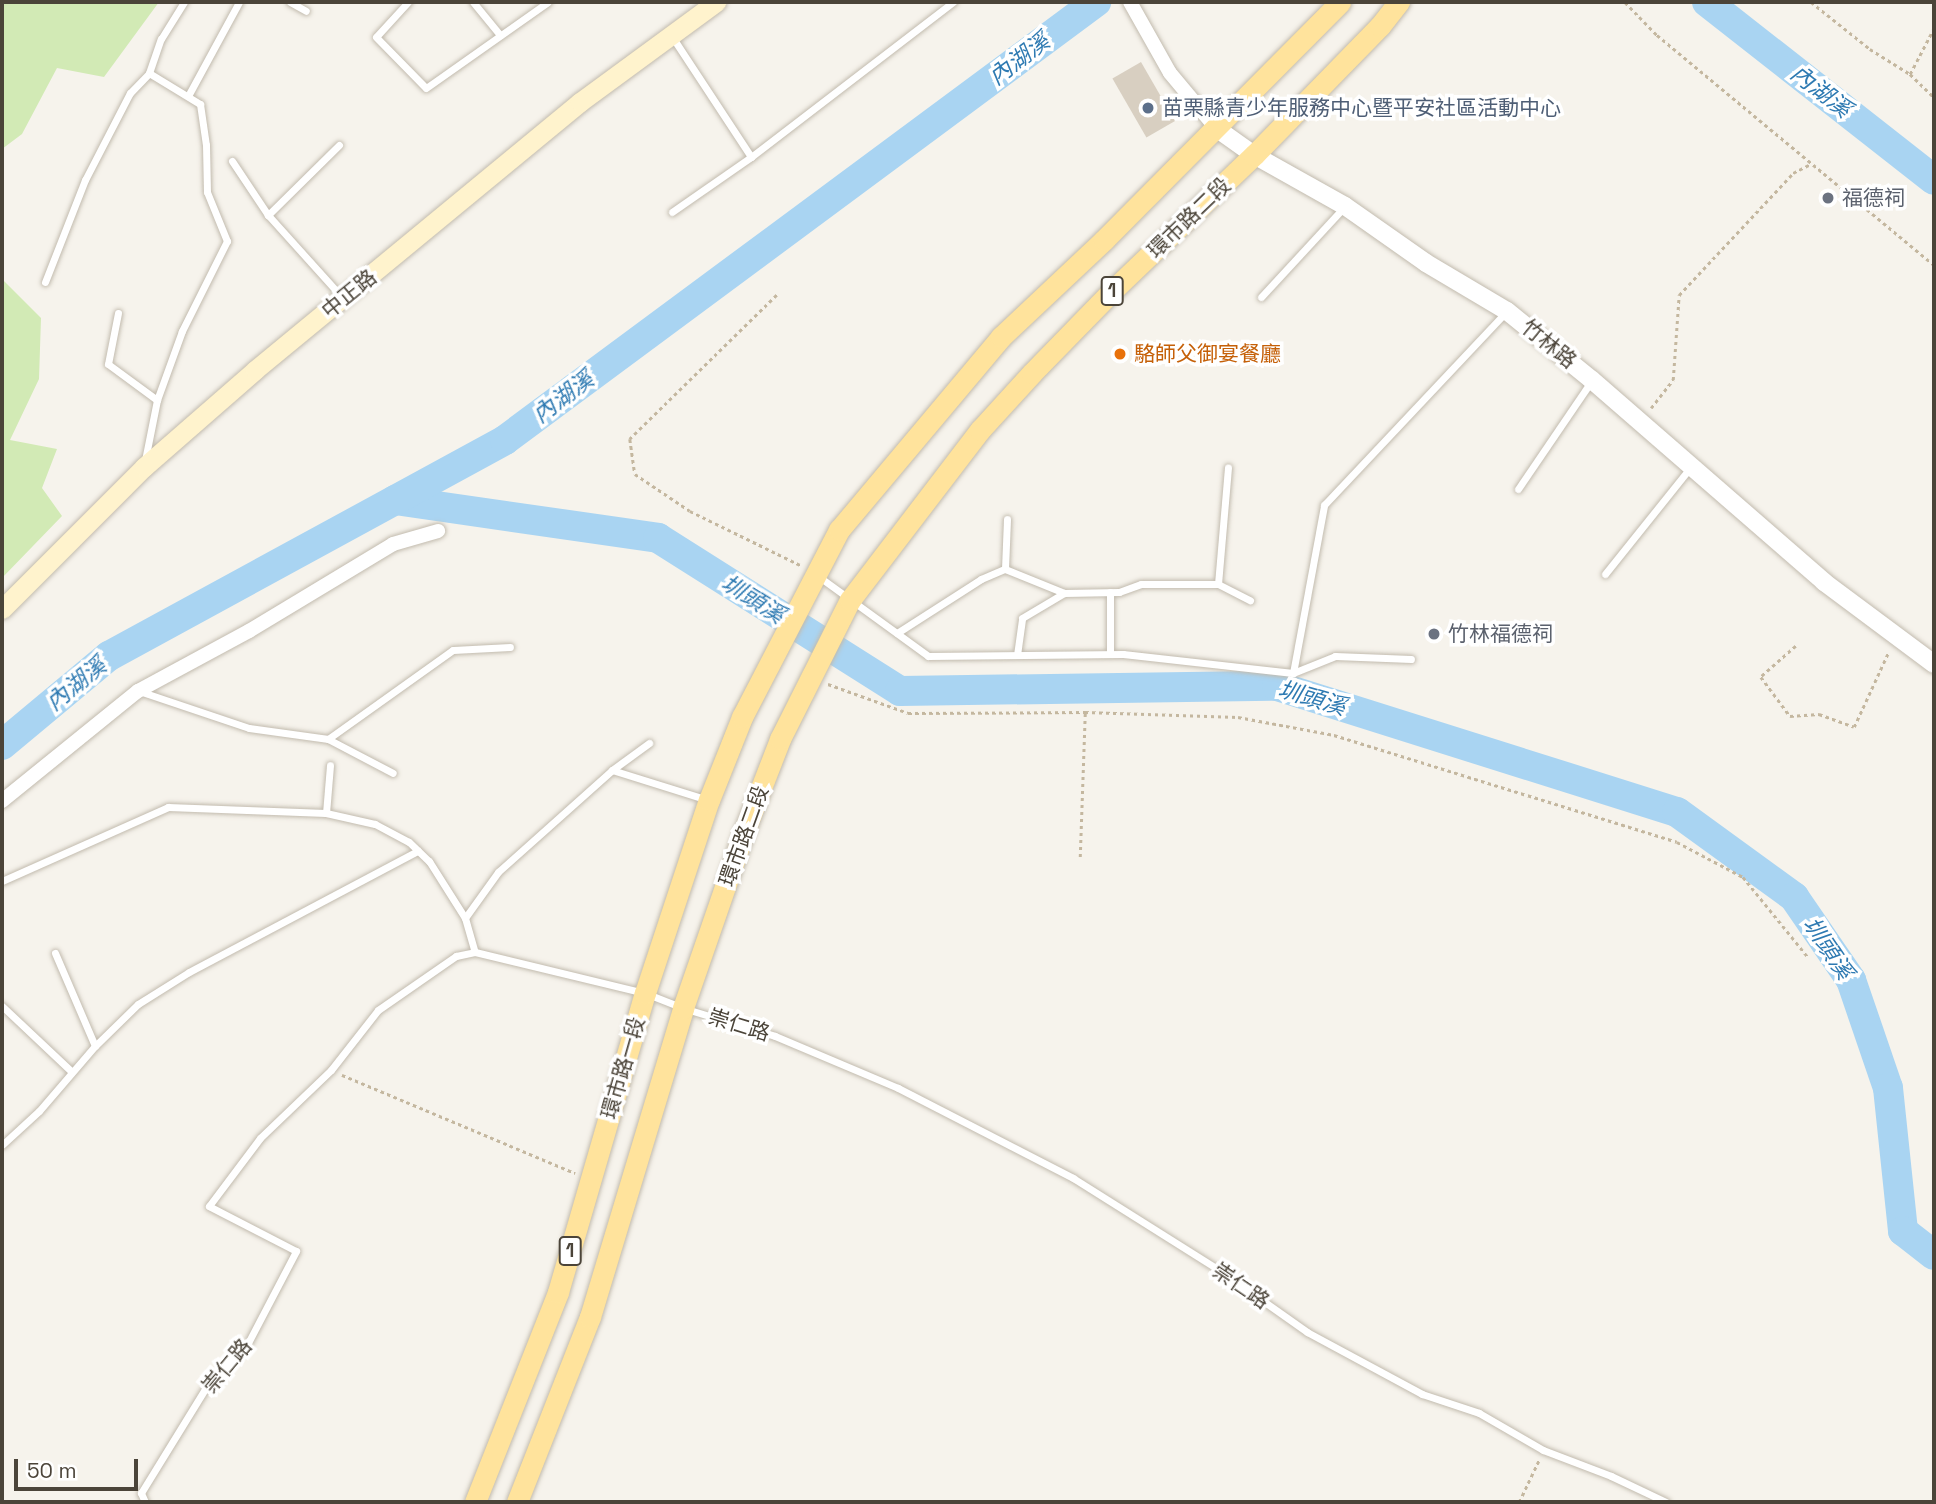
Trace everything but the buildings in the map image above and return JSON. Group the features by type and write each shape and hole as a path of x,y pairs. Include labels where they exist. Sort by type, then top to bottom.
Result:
{"main road":[{"name":"中正路","path":"2,609 144,467 255,370 580,102 716,2"},
{"name":"環市路二段","path":"815,573 839,530 1001,337 1216,128 1340,2"},
{"name":"環市路二段","path":"850,600 980,430 1032,373 1254,155 1380,26 1399,2"},
{"name":"環市路一段","path":"475,1502 558,1292 645,993 709,800 742,717 815,573"},
{"name":"1","path":"811,672 850,600"},
{"name":"環市路二段","path":"683,1008 748,821 780,739 811,672"},
{"name":"環市路一段","path":"517,1502 590,1317 683,1008"}],"street":[{"name":"竹林路","path":"1130,2 1170,74 1216,128 1254,155 1345,206 1426,263 1507,311 1640,421 1824,582 1934,664"},
{"path":"2,801 138,691 249,631 393,544 438,531"}],"lane":[{"path":"45,282 108,131 130,93 149,73 161,39 184,2"},
{"path":"188,96 239,2"},
{"path":"289,2 306,10"},
{"path":"408,2 376,37 426,88 548,2"},
{"path":"472,2 500,36"},
{"path":"672,212 751,157 953,2"},
{"path":"671,34 751,157"},
{"path":"144,467 157,400 183,331 227,241 207,192 206,145 200,104 149,73"},
{"path":"268,215 339,145"},
{"path":"232,161 268,215 344,299"},
{"path":"1261,296 1345,206"},
{"path":"1293,673 1324,505 1507,311"},
{"path":"118,313 108,364 157,400"},
{"path":"1518,489 1592,380"},
{"path":"1605,574 1691,466"},
{"path":"1218,584 1228,467"},
{"path":"1004,569 1007,519"},
{"path":"897,634 981,579 1004,569 1064,593 1110,592 1141,584 1218,584 1250,600"},
{"path":"815,573 928,656 1110,654 1293,673 1335,656 1411,659"},
{"path":"1110,592 1110,654"},
{"path":"1017,655 1022,618 1064,593"},
{"path":"328,739 453,650 510,647"},
{"path":"138,691 249,728 328,739 393,773"},
{"path":"465,918 498,872 612,770 649,743"},
{"path":"326,813 330,765"},
{"path":"612,770 709,800"},
{"path":"2,881 168,807 326,813 375,824 429,861 465,918 475,952"},
{"path":"2,1144 39,1111 95,1046 138,1004 189,972 418,851"},
{"name":"崇仁路","path":"145,1502 141,1493 205,1389 248,1343 296,1251 209,1206 260,1138 331,1070 378,1010 456,956 475,952 645,993 683,1008 775,1035 898,1088 1061,1172 1222,1272 1307,1332 1422,1394 1479,1413 1543,1450 1611,1476 1666,1502"},
{"path":"55,953 95,1046"},
{"path":"2,1006 72,1072"}],"path":[{"path":"1625,2 1657,35 1934,265"},
{"path":"1811,2 1870,49 1910,74 1934,97"},
{"path":"1910,74 1934,28"},
{"path":"1640,421 1673,380 1679,295 1793,173 1812,163"},
{"path":"777,295 630,439 635,474 690,511 815,573"},
{"path":"1796,646 1761,677 1790,716 1819,714 1854,727 1895,637"},
{"path":"811,672 908,713 1085,712 1238,717 1334,735 1678,842 1743,877 1808,957"},
{"path":"1080,856 1085,712"},
{"path":"331,1070 591,1180"},
{"path":"1519,1502 1543,1450"}],"green space":[{"path":"2,2 159,2 104,77 57,68 22,134 2,149"},
{"path":"2,279 41,318 39,379 10,440 57,449 42,488 62,516 2,578"}],"waterway":[{"name":"內湖溪","path":"2,745 109,656 505,440 1096,2"},
{"name":"內湖溪","path":"1707,2 1934,180"},
{"name":"圳頭溪","path":"395,500 658,538 900,691 1277,686 1677,812 1794,897 1851,980 1888,1088 1903,1231 1934,1255"}],"place":[{"name":"苗栗縣青少年服務中心暨平安社區活動中心","path":"1148,108"},
{"name":"福德祠","path":"1828,198"},
{"name":"駱師父御宴餐廳","path":"1120,354"},
{"name":"竹林福德祠","path":"1434,634"}]}
